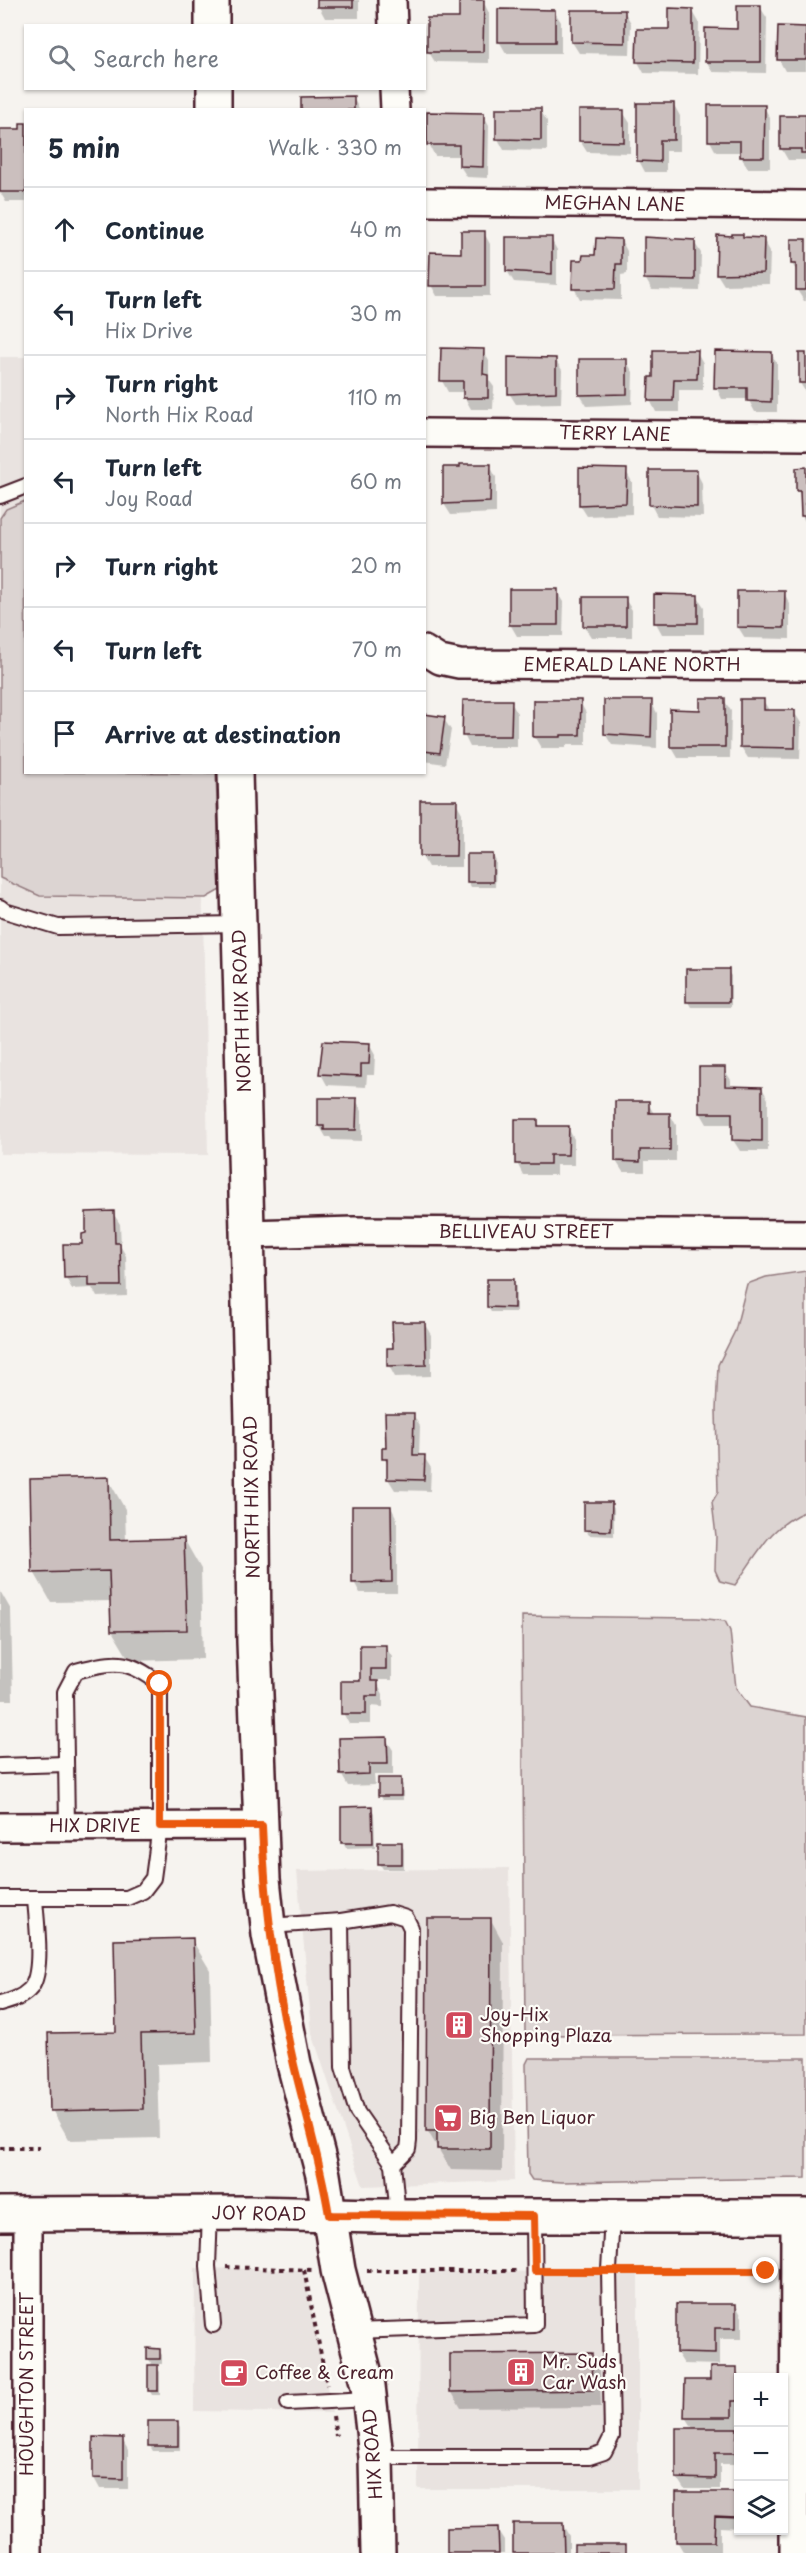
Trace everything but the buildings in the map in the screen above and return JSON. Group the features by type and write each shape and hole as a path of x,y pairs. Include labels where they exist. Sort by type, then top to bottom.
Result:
{"street":[{"path":"212,0 212,24"},
{"path":"392,0 393,24"},
{"path":"214,90 214,108"},
{"path":"394,90 394,108"},
{"name":"MEGHAN LANE","path":"426,202 806,206"},
{"name":"TERRY LANE","path":"426,433 806,436"},
{"name":"EMERALD LANE NORTH","path":"426,651 440,660 459,664 806,666"},
{"name":"NORTH HIX ROAD","path":"235,774 254,1632 263,1879 268,1926 294,2064 323,2175 329,2215"},
{"name":"BELLIVEAU STREET","path":"247,1234 354,1231 806,1234"},
{"name":"HIX DRIVE","path":"0,1827 262,1826"},
{"name":"JOY ROAD","path":"14,2214 801,2216"},
{"name":"HOUGHTON STREET","path":"14,2214 28,2553"},
{"name":"HIX ROAD","path":"329,2215 338,2270 369,2399 376,2457 378,2553"},
{"path":"794,2553 801,2216"}],"lane":[{"path":"0,496 24,487"},
{"path":"0,907 5,911 57,927 239,924"},
{"path":"0,1898 127,1898 143,1891 153,1878 160,1826 160,1684 141,1669 111,1662 76,1671 65,1692 67,1827"},
{"path":"0,1766 66,1764"},
{"path":"0,2004 16,1999 31,1989 38,1975 35,1898"},
{"path":"268,1926 341,1921 390,1913 406,1918 411,1928 409,2140 408,2148 393,2164"},
{"path":"341,1921 343,2067 357,2112 393,2164 398,2216"},
{"path":"210,2213 208,2266 213,2325"},
{"path":"353,2331 536,2325 534,2216"},
{"path":"376,2457 589,2457 604,2452 612,2436 609,2270 612,2216"},
{"path":"288,2403 369,2399"}],"path":[{"path":"0,2148 39,2148"},
{"path":"228,2267 314,2270"},
{"path":"304,2270 328,2388"},
{"path":"363,2271 766,2271"}],"shaded area":[{"path":"0,357 24,357 24,774 200,774 208,1155 0,1154"},
{"path":"24,501 24,774 216,774 220,890 206,898 40,896 0,878 0,518 6,509"},
{"path":"806,1271 806,1511 773,1533 735,1585 720,1581 715,1570 716,1536 712,1502 718,1492 716,1410 718,1365 735,1331 747,1284 766,1277"},
{"path":"522,1616 698,1618 725,1621 730,1631 736,1688 750,1707 806,1717 806,2034 525,2035"},
{"path":"509,1868 514,2181 363,2186 312,2033 297,1871"},
{"path":"529,2058 806,2058 806,2178 562,2182 532,2180 528,2174 526,2064"},
{"path":"195,2268 304,2270 332,2413 194,2411"},
{"path":"638,2271 638,2489 418,2489 419,2272"}],"place":[{"name":"Joy-Hix Shopping Plaza","path":"459,2025"},
{"name":"Big Ben Liquor","path":"448,2118"},
{"name":"Mr. Suds Car Wash","path":"521,2372"},
{"name":"Coffee & Cream","path":"234,2373"}],"route":[{"path":"160,1684 160,1826 262,1826 263,1879 269,1935 294,2064 323,2175 329,2215 534,2216 535,2271 766,2271"}]}
